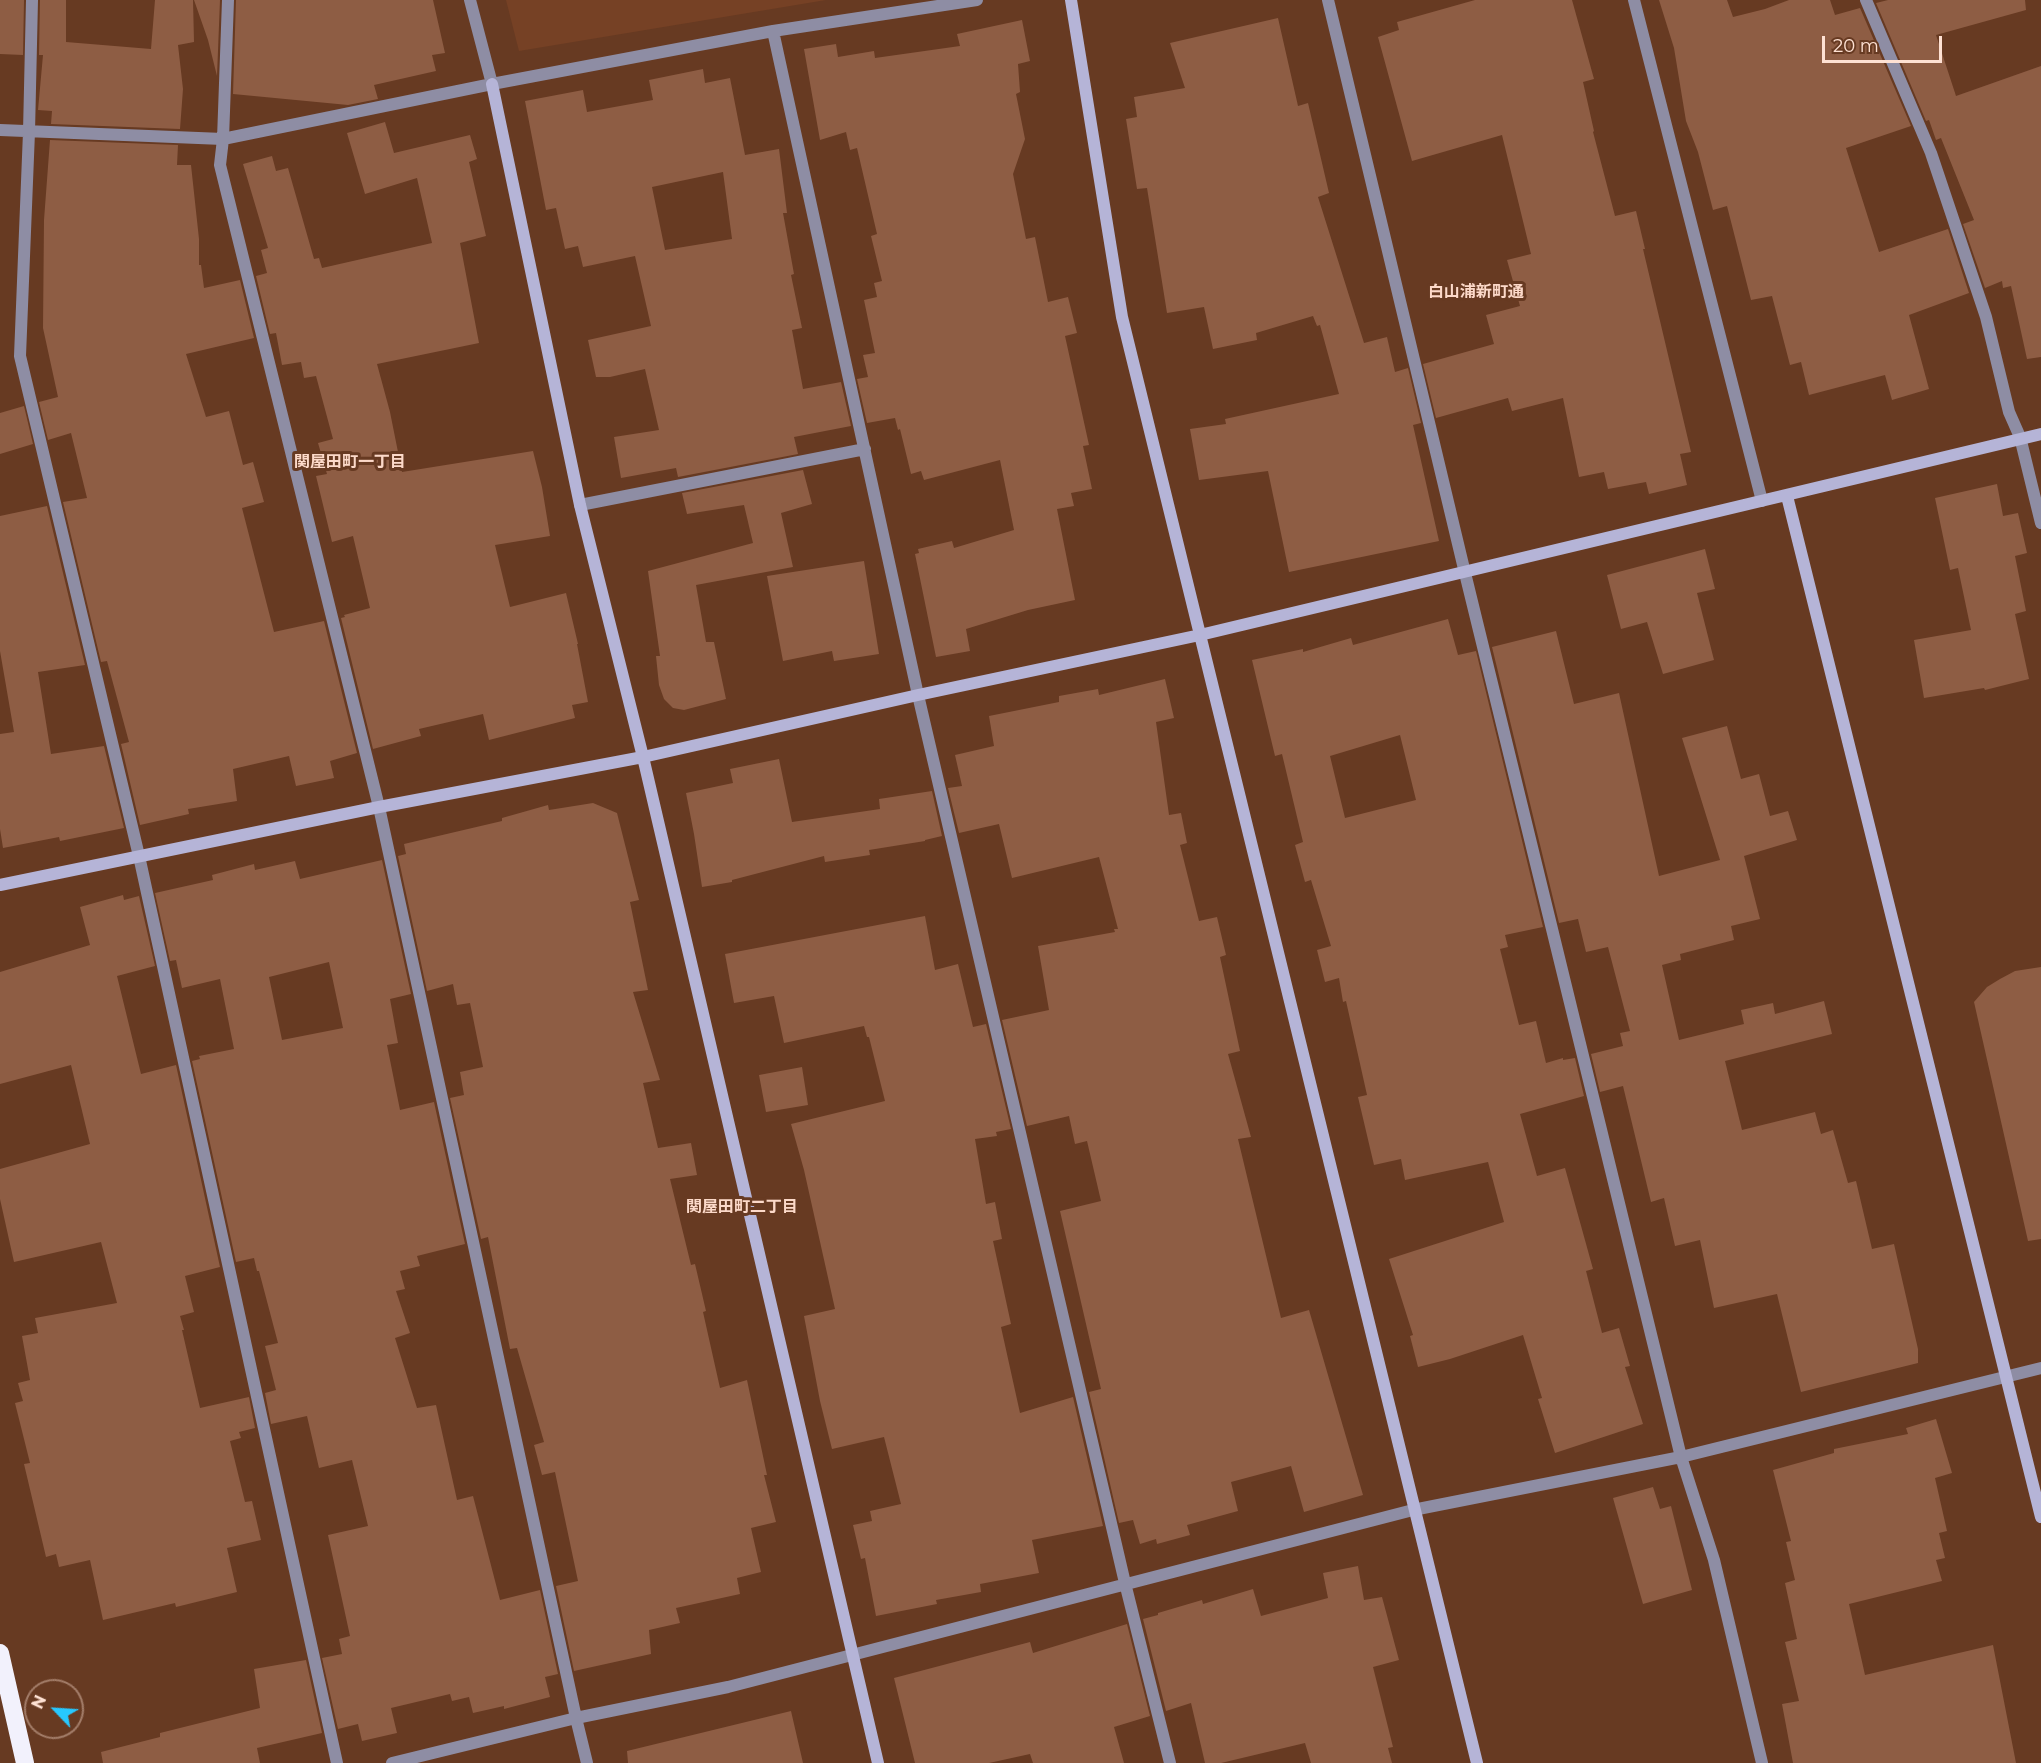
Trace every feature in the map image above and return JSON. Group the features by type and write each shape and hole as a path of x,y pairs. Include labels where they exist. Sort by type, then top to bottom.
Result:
{"highway":[{"path":"0,1653 25,1763"}],"street":[{"path":"32,0 20,356 139,856 337,1763"},
{"path":"228,0 220,165 380,807 587,1763"},
{"path":"470,0 492,84 580,505 643,757 878,1763"},
{"path":"0,130 223,139 492,84 773,31 977,0"},
{"path":"1071,0 1122,317 1476,1763"},
{"path":"1328,0 1681,1457 1714,1560 1762,1763"},
{"path":"1634,0 1762,501"},
{"path":"1866,0 1931,153 1986,317 2009,412 2020,437 2041,523"},
{"path":"773,31 918,694 1125,1583 1170,1763"},
{"path":"0,885 380,807 643,757 918,694 1200,635 1787,496 2020,437 2041,434"},
{"path":"580,505 865,449"},
{"path":"1787,496 2041,1517"},
{"path":"392,1763 576,1718 728,1687 1413,1510 1681,1457 2041,1368"}],"shaded area":[{"path":"506,0 826,0 519,51"}],"building":[{"path":"0,0 24,0 23,55 0,54"},
{"path":"40,0 66,0 66,42 151,49 155,0 193,0 194,42 178,45 183,89 180,129 51,124 52,111 38,110 43,55 39,55"},
{"path":"194,0 220,0 217,76 208,40"},
{"path":"236,0 433,0 445,53 432,55 436,71 374,85 378,99 348,105 233,94"},
{"path":"1475,0 1572,0 1594,79 1583,82 1593,132 1615,216 1636,211 1691,452 1680,454 1687,485 1649,494 1646,482 1608,489 1604,472 1579,477 1563,398 1512,411 1508,398 1436,418 1423,364 1494,344 1486,315 1520,306 1507,260 1531,254 1502,135 1412,161 1378,37 1399,30 1397,22"},
{"path":"1659,0 1727,0 1733,17 1789,0 1830,0 1835,15 1860,8 1911,126 1846,148 1879,252 1948,229 1969,293 1909,315 1929,389 1892,400 1885,375 1809,395 1801,362 1790,365 1772,296 1751,300 1727,206 1713,210 1698,152 1686,121 1674,48"},
{"path":"1888,0 2025,0 2026,10 1936,35 1956,96 2041,66 2041,357 2027,359 2011,286 2003,288 2002,281 1985,288 1963,224 1974,220 1941,138 1936,140 1929,120 1926,121 1876,3"},
{"path":"1278,18 1298,106 1308,103 1329,193 1318,197 1364,343 1387,337 1395,372 1408,368 1421,423 1413,425 1439,541 1289,572 1268,471 1199,480 1190,429 1226,424 1225,419 1339,394 1320,325 1317,326 1313,316 1256,333 1257,340 1213,349 1204,307 1167,313 1147,188 1137,189 1126,119 1137,117 1134,97 1185,88 1170,43"},
{"path":"1022,20 1030,61 1018,64 1020,92 1016,94 1025,139 1013,174 1026,239 1035,237 1048,302 1068,297 1077,333 1065,336 1089,445 1083,446 1092,489 1071,493 1074,506 1057,509 1075,600 1028,610 966,629 970,651 936,657 915,554 919,553 918,549 952,541 954,548 1014,530 1000,460 924,480 921,471 911,474 895,418 867,423 857,379 868,377 863,355 875,353 864,300 877,297 874,283 882,281 871,236 877,234 857,148 850,150 846,132 820,140 804,49 836,44 838,57 874,51 875,58 960,46 957,34"},
{"path":"703,69 705,83 730,78 745,155 779,149 787,213 783,213 794,274 791,275 802,328 792,330 803,389 841,382 851,426 794,437 798,454 678,477 676,468 621,478 614,437 659,430 645,369 610,377 596,377 588,340 651,326 635,256 583,267 578,246 565,249 556,208 546,210 525,101 583,90 587,112 653,100 649,80","holes":["723,172 732,239 665,250 652,187"]},
{"path":"385,122 394,153 470,135 477,159 469,162 486,236 460,243 479,343 377,364 390,412 402,472 533,451 550,536 495,545 510,607 566,593 588,702 572,705 575,718 489,740 483,714 419,729 421,736 373,749 341,618 345,617 344,615 370,608 353,536 332,542 316,476 327,474 318,443 333,439 316,376 304,378 301,362 282,365 276,333 270,334 256,276 267,273 261,250 268,248 243,164 272,156 276,171 288,168 314,259 319,258 322,268 432,243 417,178 365,194 347,133"},
{"path":"50,140 178,145 177,165 191,165 199,239 199,265 201,265 204,288 240,280 254,338 186,354 206,417 229,411 243,465 253,462 264,502 242,508 274,632 324,621 357,753 330,761 334,778 296,786 289,756 233,769 237,801 188,809 189,814 140,825 121,744 129,742 107,661 101,662 63,502 87,498 71,433 48,440 39,402 58,397 43,328 44,220"},
{"path":"24,406 33,444 0,454 0,413"},
{"path":"803,470 812,504 781,513 793,567 696,585 706,642 714,642 726,699 684,710 673,708 664,699 659,685 656,656 660,656 648,571 753,543 744,505 687,514 682,493"},
{"path":"1997,484 2003,516 2018,513 2027,553 2015,556 2026,611 2015,614 2029,679 1985,690 1984,688 1924,698 1914,640 1971,630 1958,568 1950,570 1935,498"},
{"path":"47,506 85,665 38,672 51,754 104,746 124,828 60,841 59,837 3,848 0,829 0,734 14,732 0,651 0,516"},
{"path":"1705,549 1715,589 1697,593 1714,660 1663,674 1647,622 1621,629 1607,575"},
{"path":"864,561 879,654 834,661 832,651 783,661 767,576"},
{"path":"1448,619 1458,655 1476,651 1543,927 1505,935 1508,947 1500,949 1519,1025 1536,1021 1546,1063 1563,1058 1563,1060 1575,1058 1584,1096 1520,1114 1537,1176 1565,1168 1593,1269 1586,1271 1602,1333 1619,1328 1630,1366 1625,1367 1643,1424 1555,1453 1538,1399 1542,1398 1523,1335 1418,1367 1410,1336 1413,1335 1389,1259 1504,1222 1488,1162 1405,1180 1401,1159 1374,1165 1358,1097 1367,1095 1346,1001 1343,1002 1339,978 1325,982 1317,950 1331,946 1311,880 1305,882 1295,845 1303,842 1282,754 1275,756 1252,660 1303,649 1303,652 1351,638 1353,645","holes":["1400,735 1416,800 1345,818 1330,756"]},
{"path":"1556,631 1574,704 1619,693 1659,876 1720,860 1682,738 1727,726 1741,779 1759,774 1770,816 1788,811 1797,840 1744,856 1760,919 1731,926 1734,940 1680,954 1681,960 1662,965 1679,1040 1744,1024 1741,1010 1773,1003 1775,1014 1824,1001 1832,1034 1725,1061 1742,1130 1815,1112 1821,1134 1833,1130 1848,1183 1856,1181 1872,1249 1894,1244 1918,1349 1918,1363 1801,1392 1777,1294 1714,1308 1700,1240 1675,1246 1664,1198 1651,1202 1623,1086 1600,1092 1591,1054 1623,1046 1620,1033 1630,1031 1608,947 1586,952 1578,919 1559,923 1492,647"},
{"path":"1165,679 1174,718 1156,722 1169,815 1181,813 1187,843 1180,845 1199,921 1217,917 1226,955 1220,957 1240,1051 1228,1054 1251,1137 1238,1139 1281,1318 1309,1310 1363,1495 1304,1512 1291,1466 1231,1482 1238,1511 1187,1525 1190,1535 1157,1544 1156,1539 1140,1544 1133,1520 1119,1523 1089,1392 1101,1389 1060,1211 1101,1201 1087,1141 1075,1144 1069,1116 1027,1126 1002,1020 1049,1010 1038,946 1115,932 1114,929 1118,929 1099,857 1012,878 999,824 959,833 948,788 962,786 955,755 994,746 989,716 1059,702 1059,696 1098,689 1099,695"},
{"path":"779,759 792,822 880,809 879,799 932,791 942,836 869,850 870,855 825,862 824,856 732,880 732,882 702,887 686,793 733,783 730,769"},
{"path":"593,803 617,813 639,900 630,902 648,990 633,992 660,1080 643,1083 658,1148 691,1143 697,1175 670,1179 691,1265 695,1264 720,1388 747,1380 767,1475 764,1475 776,1522 751,1528 761,1572 737,1578 740,1594 676,1608 680,1623 649,1630 651,1654 574,1671 556,1586 578,1581 555,1472 542,1475 534,1445 544,1442 517,1348 510,1349 488,1237 481,1239 450,1098 464,1095 460,1072 483,1067 470,1003 457,1005 453,984 427,991 398,856 406,854 404,844 502,821 502,818 548,805 549,810"},
{"path":"382,860 411,994 390,999 398,1043 387,1045 400,1110 434,1102 465,1244 417,1256 420,1266 400,1271 405,1289 396,1291 410,1333 395,1338 417,1408 436,1405 457,1500 473,1496 500,1600 540,1590 558,1674 545,1677 550,1697 504,1709 504,1706 473,1713 469,1697 452,1701 450,1694 391,1708 397,1733 362,1741 358,1724 338,1729 322,1658 342,1654 339,1639 350,1636 328,1535 368,1526 352,1460 319,1468 307,1416 271,1424 265,1393 276,1390 265,1346 278,1343 254,1258 236,1262 192,1061 200,1059 199,1056 234,1049 220,979 182,988 176,960 170,961 155,893 213,880 212,875 254,864 255,870 295,861 300,879","holes":["329,962 343,1028 282,1040 269,977"]},
{"path":"123,895 124,900 139,896 155,966 117,976 141,1074 176,1065 220,1267 185,1276 194,1312 180,1316 184,1330 182,1330 200,1408 249,1397 255,1428 239,1432 241,1438 230,1441 245,1502 252,1501 261,1540 227,1548 237,1592 176,1607 175,1603 103,1620 90,1560 59,1567 56,1554 46,1557 24,1464 30,1463 15,1403 23,1401 18,1383 30,1380 22,1336 38,1333 35,1318 117,1303 101,1242 14,1262 0,1199 0,1169 90,1144 71,1065 0,1084 0,972 90,945 80,907"},
{"path":"925,916 935,970 958,964 973,1027 986,1024 1011,1129 996,1132 997,1136 975,1139 986,1204 995,1202 1002,1239 993,1241 1011,1324 1001,1327 1020,1413 1073,1397 1103,1526 1032,1540 1039,1573 980,1584 981,1592 936,1600 937,1604 876,1616 865,1558 861,1559 853,1525 872,1521 870,1511 901,1504 884,1437 832,1449 820,1401 804,1316 835,1309 804,1170 791,1124 885,1101 869,1037 867,1037 864,1026 784,1043 774,996 734,1003 725,954"},
{"path":"2041,967 2041,1239 2028,1241 1974,1002 1987,987 2015,971"},
{"path":"802,1067 808,1105 766,1112 759,1075"},
{"path":"1936,1419 1952,1473 1935,1478 1947,1531 1939,1533 1945,1558 1936,1560 1942,1581 1849,1604 1865,1675 1993,1645 2016,1763 1793,1763 1782,1704 1799,1701 1785,1642 1797,1639 1785,1583 1795,1580 1786,1542 1791,1541 1773,1470 1834,1453 1834,1449 1908,1434 1906,1428"},
{"path":"1653,1487 1660,1509 1671,1506 1692,1590 1643,1604 1613,1498"},
{"path":"1358,1566 1364,1600 1382,1597 1399,1660 1373,1667 1393,1747 1388,1748 1392,1763 1311,1763 1305,1743 1221,1763 1205,1763 1191,1703 1166,1711 1143,1619 1202,1600 1203,1604 1253,1589 1261,1616 1328,1598 1323,1573"},
{"path":"1127,1624 1150,1716 1114,1727 1124,1763 1033,1763 1030,1754 989,1763 915,1763 894,1678 1030,1642 1033,1653"},
{"path":"306,1660 322,1733 257,1748 260,1763 103,1763 101,1752 160,1737 160,1733 260,1708 254,1669"},
{"path":"791,1711 803,1763 628,1763 627,1751"}],"district":[{"name":"白山浦新町通","path":"1476,292"},
{"name":"関屋田町一丁目","path":"350,462"},
{"name":"関屋田町二丁目","path":"742,1207"}]}
